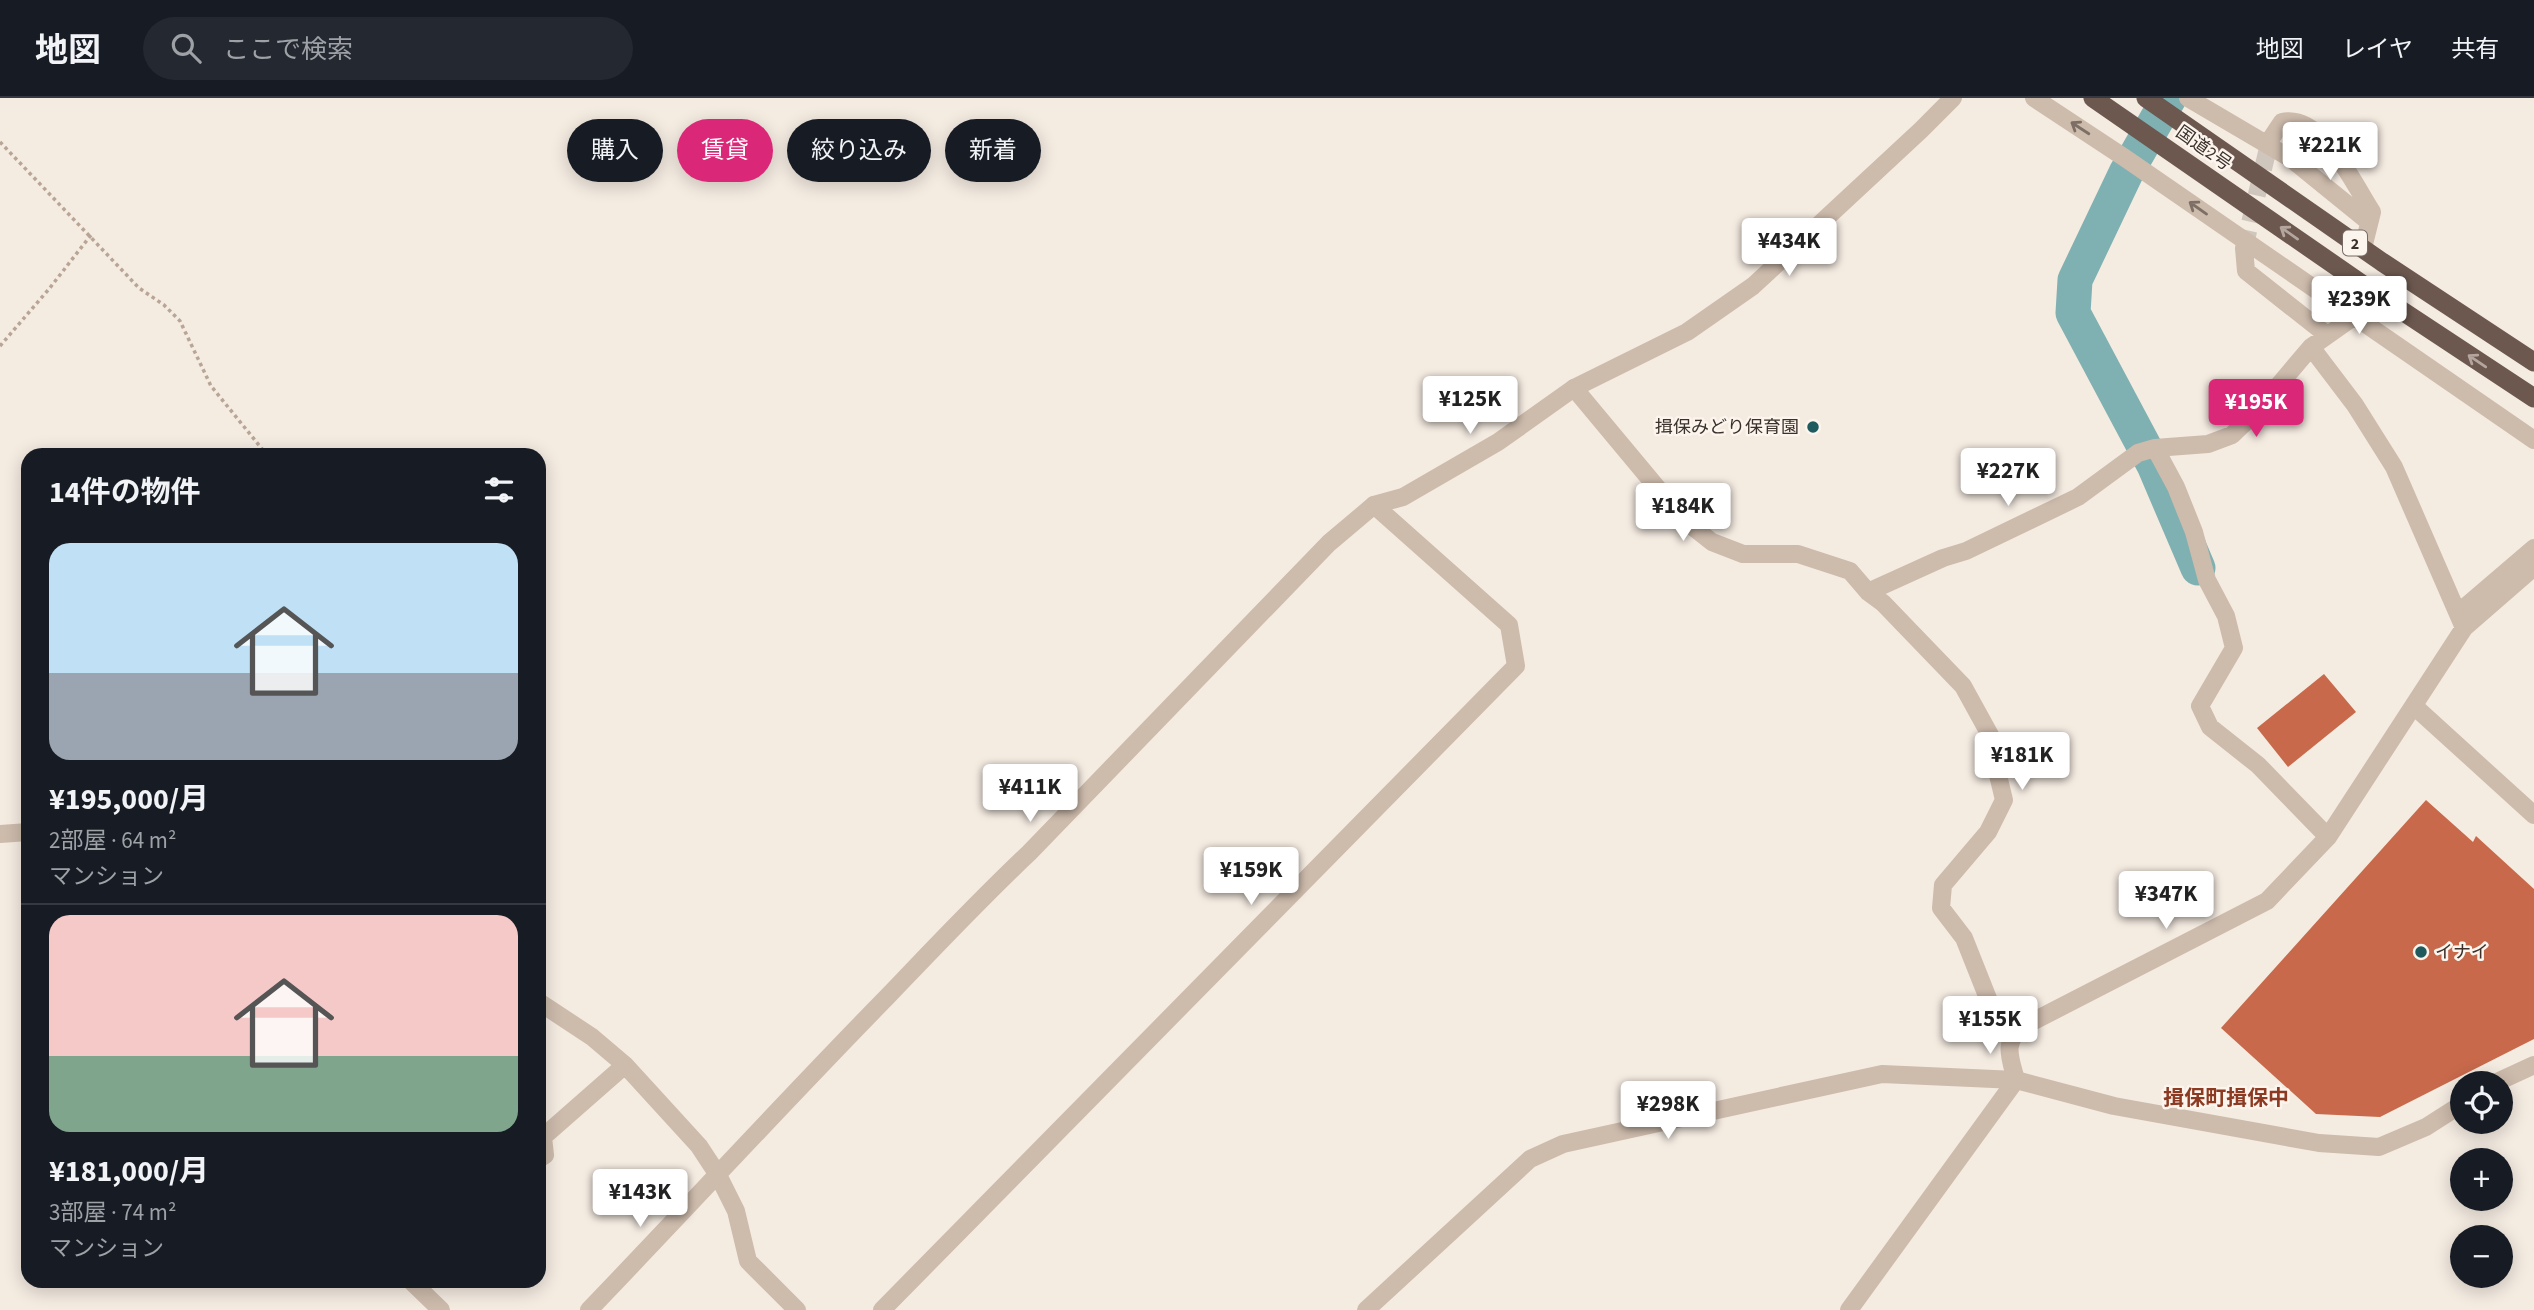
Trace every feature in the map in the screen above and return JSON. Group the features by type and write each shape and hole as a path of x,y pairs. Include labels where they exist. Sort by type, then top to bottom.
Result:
{"highway":[{"name":"国道2号","path":"2093,98 2534,398"},
{"name":"国道2号","path":"2147,98 2363,248 2534,362"}],"street":[{"path":"589,1310 836,1047 979,900 1029,853 1329,543 1374,505 1404,497 1498,442 1574,388 1686,332 1752,286 1953,98"},
{"path":"2034,98 2146,172 2534,440"},
{"path":"2192,101 2290,158 2370,222"},
{"path":"2270,140 2282,122 2292,120 2307,124 2326,141 2372,212 2363,248"},
{"path":"2244,248 2246,271 2327,335"},
{"path":"1868,592 1943,558 1966,551 2078,497 2138,453 2155,448 2208,444 2232,435 2256,412 2311,346 2355,316 2372,290"},
{"path":"2311,346 2355,405 2394,467 2461,621"},
{"path":"1574,388 1684,520 1712,542 1743,554 1798,554 1850,570 1868,592 1883,603 1963,686 2001,755 1998,775 2004,800 1988,832 1943,885 1941,908 1964,937 1991,1006 2013,1034"},
{"path":"2155,448 2181,498 2194,532 2207,580 2226,616 2234,648 2200,706 2210,727 2258,765 2328,837"},
{"path":"882,1310 1516,666 1509,625 1374,505"},
{"path":"1849,1310 2015,1080 2008,1050 2013,1034 2267,901 2328,837 2414,706 2473,598 2534,548"},
{"path":"2461,621 2534,567"},
{"path":"2414,706 2534,815"},
{"path":"0,834 21,832"},
{"path":"546,1007 592,1037 625,1065 699,1146 718,1175 736,1211 748,1261 797,1310"},
{"path":"546,1134 625,1065"},
{"path":"2513,1075 2534,1065"},
{"path":"1366,1310 1530,1159 1563,1144 1882,1073 2015,1080 2114,1106 2319,1143 2379,1147 2426,1127 2450,1112"},
{"path":"418,1288 441,1310"}],"path":[{"path":"0,142 92,235 139,288 164,305 180,321 211,386 261,448"},
{"path":"0,346 92,235"}],"building":[{"path":"2324,674 2356,712 2288,767 2257,728"},
{"path":"2426,800 2473,842 2476,836 2534,889 2534,1039 2471,1071 2450,1071 2450,1082 2380,1117 2316,1114 2221,1028"}],"waterway":[{"path":"2169,98 2126,173 2075,280 2073,313 2154,465 2198,568"}],"tunnel":[{"path":"2244,248 2270,140"}],"place":[{"name":"揖保みどり保育園","path":"1813,427"},
{"name":"イナイ","path":"2421,952"}],"district":[{"name":"揖保町揖保中","path":"2226,1098"}]}
